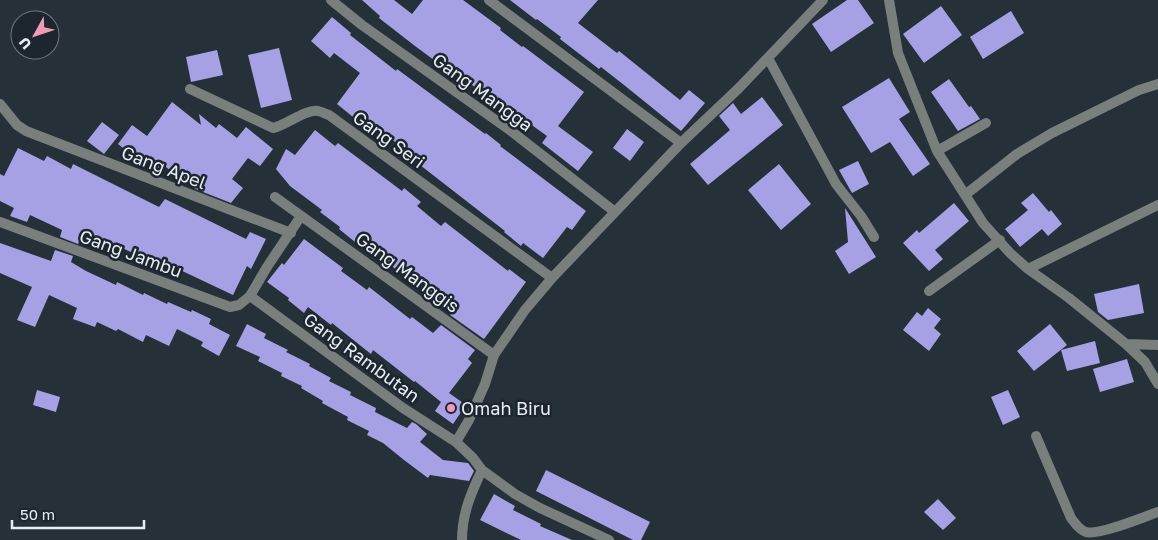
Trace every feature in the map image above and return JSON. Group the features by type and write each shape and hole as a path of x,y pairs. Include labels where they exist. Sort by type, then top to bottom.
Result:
{"street":[{"name":"Gang Mangga","path":"331,0 362,25 511,131 615,212"},
{"path":"489,0 681,143"},
{"path":"456,442 469,420 481,393 494,355 525,310 552,278 681,143 740,88 823,0"},
{"path":"889,0 898,53 937,151 983,222 1010,253 1028,269 1069,298 1126,344 1144,362 1158,384"},
{"path":"768,58 836,184 861,216 874,237"},
{"path":"965,195 1017,154 1052,133 1139,90 1158,84"},
{"name":"Gang Seri","path":"190,89 273,128 282,126 309,112 318,111 330,115 552,278"},
{"name":"Gang Apel","path":"0,104 16,125 26,131 291,233"},
{"path":"937,151 986,123"},
{"name":"Gang Manggis","path":"275,197 494,355"},
{"path":"1028,269 1158,205"},
{"path":"250,296 301,216"},
{"name":"Gang Jambu","path":"0,222 230,307 239,305 250,296"},
{"path":"929,291 1000,240"},
{"name":"Gang Rambutan","path":"250,296 403,408 456,442 473,458 482,470 515,494 540,508 609,540"},
{"path":"1126,344 1158,345"},
{"path":"1036,436 1071,518 1079,528 1086,532 1097,532 1158,512"},
{"path":"462,540 462,522 471,494 482,470"}],"building":[{"path":"362,0 394,0 412,14 423,0 463,0 501,28 500,30 522,47 584,92 558,126 593,152 578,171 542,143 547,136 522,118 519,121 446,65 439,61 438,63 379,18 380,16"},
{"path":"510,0 598,0 578,23 617,53 619,51 680,100 689,90 705,103 681,131 601,67 599,69 560,39 561,37"},
{"path":"847,0 858,0 874,23 831,52 812,24"},
{"path":"941,6 962,35 924,63 903,34"},
{"path":"1011,11 1024,33 983,59 970,37"},
{"path":"332,17 351,33 350,35 396,71 397,69 486,133 500,146 586,211 572,230 567,227 543,258 523,243 521,246 505,231 420,165 422,162 398,144 377,129 376,131 355,115 353,117 337,104 360,73 334,53 330,58 311,41"},
{"path":"279,48 292,100 261,108 248,55"},
{"path":"217,50 223,75 191,82 186,57"},
{"path":"889,78 910,112 899,119 930,164 913,176 890,142 871,153 842,107"},
{"path":"949,79 980,119 958,131 931,92"},
{"path":"762,97 783,125 708,185 690,164 730,130 719,116 733,103 741,114"},
{"path":"172,102 201,125 199,114 216,128 219,124 237,138 246,127 273,149 260,166 248,158 232,179 243,188 231,203 193,188 162,164 158,169 137,153 134,157 118,144 132,125 147,136"},
{"path":"102,122 119,135 104,154 87,141"},
{"path":"627,129 644,142 630,161 613,148"},
{"path":"315,130 335,146 338,143 402,191 404,188 421,202 417,206 441,226 445,222 508,271 509,269 526,282 484,339 450,315 453,311 403,275 358,239 355,242 339,229 340,227 320,212 322,210 290,186 276,169 286,149 295,155"},
{"path":"18,148 44,161 47,156 71,169 73,164 159,207 165,199 246,239 250,232 266,239 251,269 247,266 233,295 159,260 157,264 83,232 78,244 60,237 62,230 30,215 27,222 10,216 14,208 0,201 0,174 4,176"},
{"path":"858,161 869,184 852,193 839,170"},
{"path":"779,164 811,204 781,230 748,190"},
{"path":"1033,193 1049,212 1051,210 1062,224 1048,236 1042,229 1020,247 1005,229 1028,210 1021,203"},
{"path":"954,203 969,221 935,250 943,259 929,271 903,243 917,230 919,233"},
{"path":"845,208 876,257 849,274 835,251 848,242"},
{"path":"304,239 343,268 341,271 367,290 369,287 410,319 412,317 433,333 441,325 475,350 468,359 472,363 449,393 466,405 453,424 435,411 441,402 415,381 373,350 371,354 332,323 331,325 308,307 304,313 288,300 289,298 267,282 282,263 284,265"},
{"path":"0,243 51,261 55,250 73,256 71,262 86,271 116,285 117,282 167,304 168,302 191,312 192,310 211,319 209,324 230,335 219,356 201,346 203,342 177,329 169,346 146,335 143,342 118,329 116,331 97,322 95,327 73,319 77,308 49,295 35,327 17,320 32,287 0,273"},
{"path":"1139,284 1144,313 1108,320 1098,312 1094,294"},
{"path":"928,308 941,319 934,328 941,334 929,351 903,330 917,312 922,316"},
{"path":"247,324 266,334 264,338 288,350 286,352 310,364 309,366 331,378 329,381 351,392 350,395 376,408 375,412 407,428 412,422 416,424 427,434 420,442 443,460 468,463 474,471 469,481 430,475 428,478 383,443 367,435 369,431 347,420 348,417 322,403 323,401 301,388 302,386 281,376 282,373 258,361 260,357 236,346"},
{"path":"1050,324 1067,345 1034,371 1017,351"},
{"path":"1095,341 1100,363 1067,371 1061,350"},
{"path":"1127,359 1134,382 1100,392 1093,369"},
{"path":"37,390 60,397 56,412 33,405"},
{"path":"1008,390 1020,417 1003,425 991,397"},
{"path":"546,470 650,522 641,540 633,540 536,491"},
{"path":"494,494 515,506 513,510 541,524 540,526 572,540 521,540 480,520"},
{"path":"938,499 956,518 943,530 924,512"}],"place":[{"name":"Omah Biru","path":"451,408"}]}
